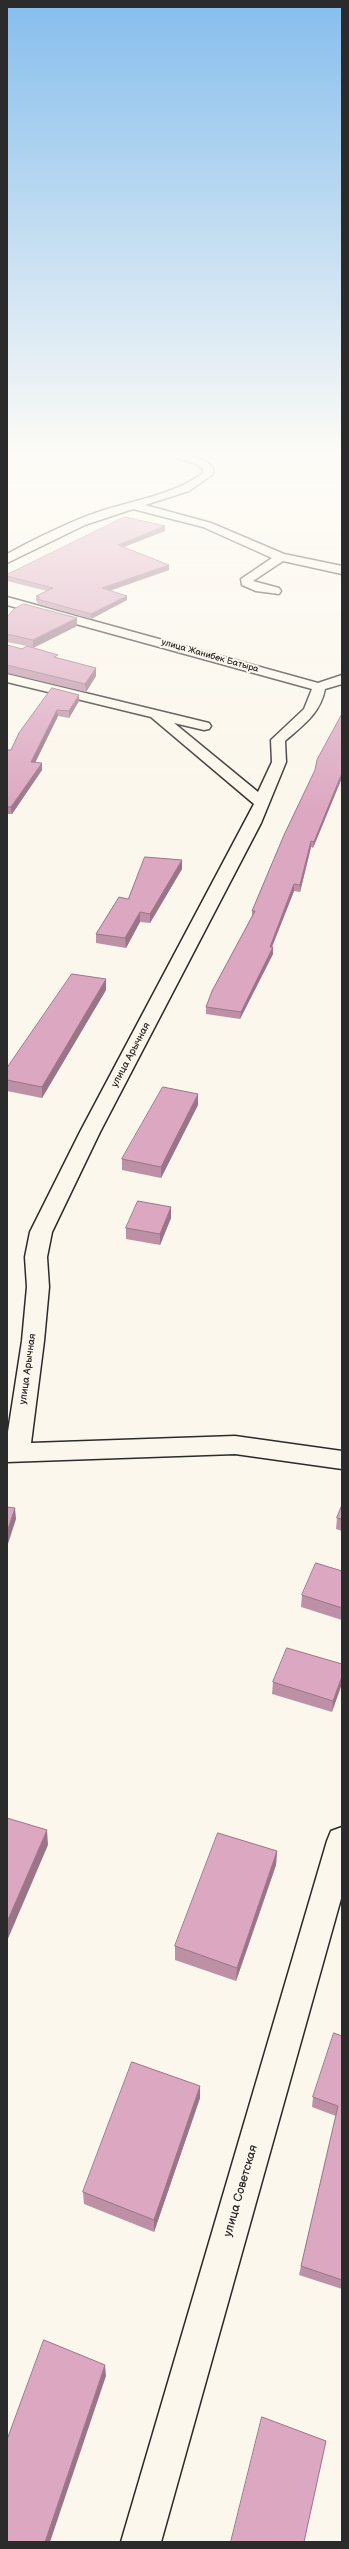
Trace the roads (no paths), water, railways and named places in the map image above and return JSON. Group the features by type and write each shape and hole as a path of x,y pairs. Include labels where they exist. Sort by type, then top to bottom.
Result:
{"street":[{"path":"253,575 247,579 248,585 275,592"},
{"name":"улица Жанибек Батыра","path":"7,601 319,687"},
{"path":"319,687 342,679"},
{"path":"12,684 154,713 204,726"},
{"name":"улица Арычная","path":"12,1453 33,1341 38,1287 36,1257 41,1232 80,1151 200,927 262,803 279,762 278,740 294,725 308,716 316,704 319,687"},
{"path":"154,713 262,803"},
{"path":"12,1453 235,1446 342,1460"},
{"name":"улица Советская","path":"141,2542 342,1841"}]}
